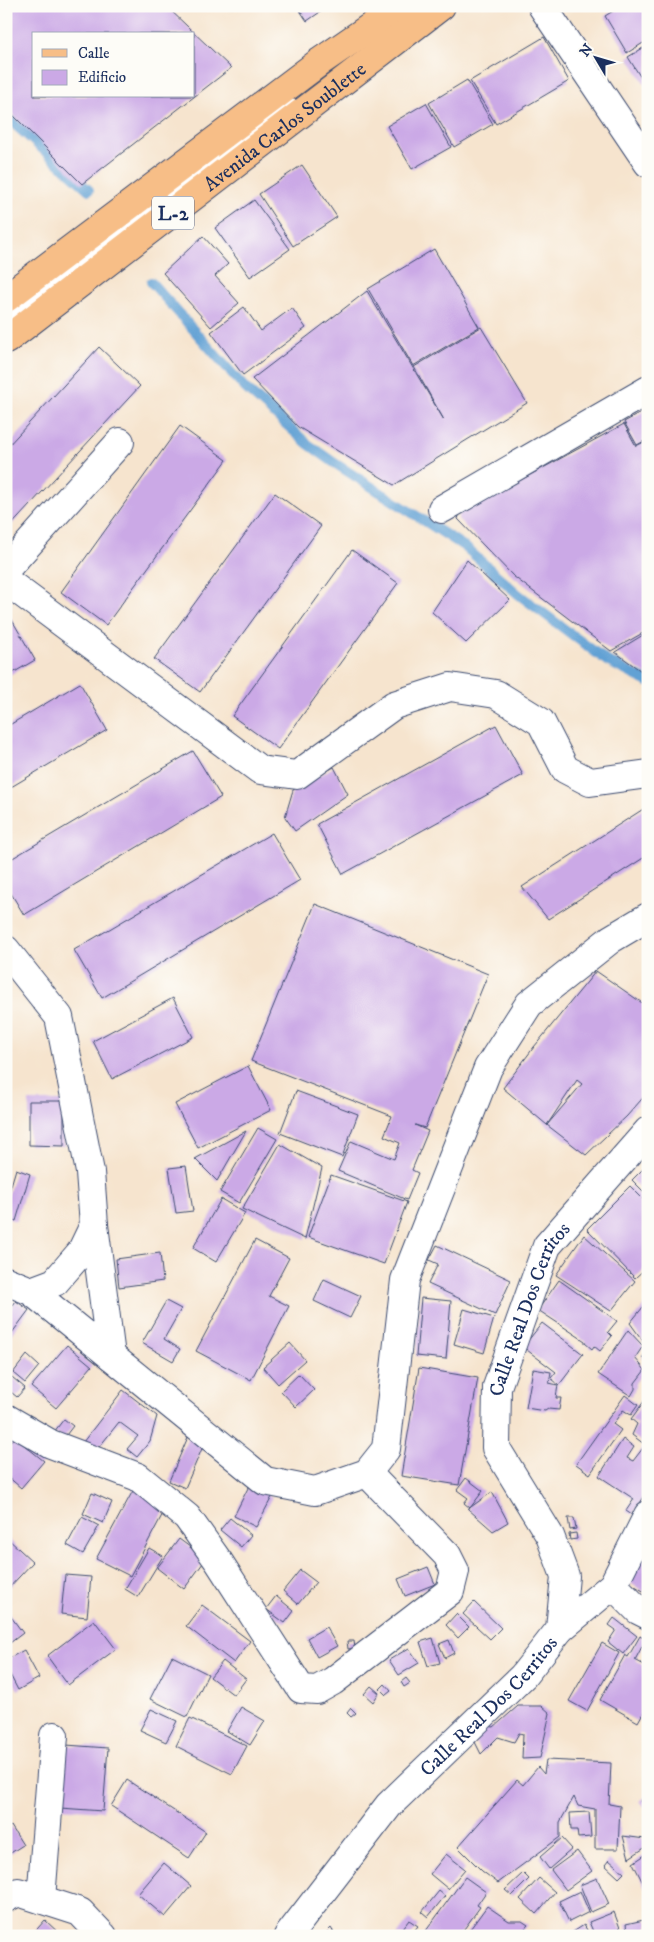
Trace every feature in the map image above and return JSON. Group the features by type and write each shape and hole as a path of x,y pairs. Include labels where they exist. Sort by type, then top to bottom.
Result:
{"main road":[{"name":"L-2","path":"410,15 441,6"},
{"name":"Avenida Carlos Soublette","path":"6,298 321,61 410,15"},
{"name":"Avenida Carlos Soublette","path":"6,340 339,85 410,15"}],"street":[{"path":"542,6 648,163"},
{"path":"442,510 648,390"},
{"path":"6,569 120,442"},
{"path":"6,581 260,770 297,776 394,705 450,687 496,694 541,722 565,769 590,782 648,774"},
{"path":"6,1281 31,1291 265,1481 315,1491 367,1473 386,1448 405,1280 488,1068 529,1004 611,939 648,917"},
{"path":"6,950 59,1017 90,1172 94,1225 111,1356"},
{"name":"Calle Real Dos Cerritos","path":"288,1936 389,1806 523,1676 560,1629 565,1576 550,1536 496,1448 497,1387 548,1246 648,1131"},
{"path":"31,1291 55,1282 81,1252 94,1225"},
{"path":"6,1418 51,1444 138,1477 187,1517 219,1562 301,1689 317,1690 333,1681 450,1591 455,1571 447,1555 367,1473"},
{"path":"560,1629 612,1585 648,1514"},
{"path":"612,1585 638,1610 648,1615"},
{"path":"41,1900 54,1736"},
{"path":"6,1898 18,1892 80,1912 103,1936"}],"lane":[{"path":"272,117 321,61"},
{"path":"6,316 272,117 339,85"}],"building":[{"path":"6,6 166,6 193,32 32,32 32,98 192,98 82,184 6,108"},
{"path":"297,6 329,6 307,21"},
{"path":"621,6 648,6 648,40 627,53 605,16"},
{"path":"195,34 231,68 195,96"},
{"path":"544,37 569,81 496,124 470,81"},
{"path":"648,45 648,89 628,57"},
{"path":"467,80 493,124 454,147 429,103"},
{"path":"426,103 451,147 412,169 387,126"},
{"path":"302,165 337,217 293,246 259,194"},
{"path":"254,200 290,249 250,277 215,228"},
{"path":"203,236 228,264 215,276 239,303 211,327 163,273"},
{"path":"434,249 479,327 413,366 368,289"},
{"path":"367,291 444,420 414,367 481,327 527,403 394,485 298,427 252,379"},
{"path":"244,307 261,331 292,308 306,328 243,375 211,332"},
{"path":"99,347 140,386 6,531 6,448"},
{"path":"648,409 648,439 637,445 624,422"},
{"path":"624,424 636,446 648,440 648,630 611,651 513,576 458,519 460,513"},
{"path":"180,426 227,460 106,625 61,592"},
{"path":"275,493 321,526 200,692 154,659"},
{"path":"352,550 398,583 278,749 232,716"},
{"path":"467,560 510,600 466,643 432,612"},
{"path":"8,613 35,660 6,677 6,614"},
{"path":"648,632 648,676 615,652"},
{"path":"80,683 107,730 6,790 6,727"},
{"path":"496,725 523,775 343,874 317,824"},
{"path":"193,751 221,797 24,915 6,885 6,862"},
{"path":"334,767 348,794 295,831 285,817 293,790"},
{"path":"648,806 648,855 548,919 522,887"},
{"path":"272,833 300,880 102,998 74,950"},
{"path":"315,904 488,974 425,1128 415,1125 428,1131 412,1170 418,1173 407,1200 338,1171 351,1141 394,1159 400,1143 384,1136 392,1116 251,1061"},
{"path":"596,971 648,1007 648,1092 627,1116 586,1155 547,1125 503,1088","holes":["577,1080 582,1084 547,1125"]},
{"path":"173,998 193,1037 112,1079 93,1041"},
{"path":"248,1066 271,1110 198,1148 175,1104"},
{"path":"296,1091 358,1114 342,1157 280,1133"},
{"path":"29,1101 64,1101 64,1146 29,1145"},
{"path":"258,1128 277,1139 239,1203 220,1192"},
{"path":"246,1131 217,1181 195,1159"},
{"path":"280,1144 322,1168 305,1239 242,1209"},
{"path":"648,1164 648,1196 632,1180"},
{"path":"186,1166 193,1211 176,1213 169,1168"},
{"path":"16,1169 30,1174 16,1221 6,1218 6,1202"},
{"path":"331,1175 407,1202 384,1264 308,1237"},
{"path":"630,1186 648,1204 648,1266 635,1278 587,1229"},
{"path":"221,1199 245,1213 216,1262 193,1248"},
{"path":"584,1235 635,1281 611,1311 556,1275"},
{"path":"255,1240 289,1258 269,1296 289,1306 251,1380 196,1351"},
{"path":"437,1245 511,1280 495,1315 428,1284 438,1264 429,1260"},
{"path":"160,1253 163,1281 119,1287 116,1259"},
{"path":"324,1279 361,1296 350,1318 314,1301"},
{"path":"559,1280 617,1321 608,1332 612,1336 600,1351 594,1346 592,1349 585,1341 538,1310"},
{"path":"421,1298 451,1301 446,1359 416,1356"},
{"path":"16,1301 29,1310 6,1341 6,1314"},
{"path":"166,1301 181,1309 164,1339 180,1349 173,1361 142,1343"},
{"path":"648,1301 648,1348 630,1323"},
{"path":"464,1309 494,1318 484,1353 454,1344"},
{"path":"542,1323 583,1354 559,1385 551,1378 556,1372 523,1347"},
{"path":"628,1330 643,1346 635,1358 645,1370 635,1383 635,1389 631,1396 598,1374"},
{"path":"290,1343 305,1360 278,1384 263,1367"},
{"path":"67,1345 92,1366 56,1408 31,1387"},
{"path":"648,1350 648,1362 642,1358"},
{"path":"27,1355 39,1366 25,1383 13,1373"},
{"path":"419,1368 478,1378 459,1485 401,1476"},
{"path":"533,1369 551,1372 549,1383 558,1385 556,1398 561,1398 559,1410 548,1409 545,1411 526,1408"},
{"path":"6,1372 25,1388 17,1397 6,1388"},
{"path":"299,1374 314,1390 296,1407 281,1391"},
{"path":"123,1390 157,1416 150,1441 137,1457 127,1449 138,1436 119,1422 96,1451 83,1442"},
{"path":"625,1395 638,1405 631,1415 623,1410 613,1424 621,1430 590,1474 576,1464"},
{"path":"645,1400 648,1402 648,1447 632,1435 637,1424 631,1419"},
{"path":"64,1419 73,1426 63,1439 54,1432"},
{"path":"14,1437 44,1461 21,1488 6,1475 6,1446"},
{"path":"188,1437 204,1444 185,1488 169,1481"},
{"path":"623,1439 634,1447 627,1458 633,1461 643,1448 648,1451 648,1491 632,1515 626,1511 634,1499 599,1476"},
{"path":"466,1478 483,1491 470,1508 464,1503 468,1498 457,1490"},
{"path":"249,1486 272,1497 256,1527 234,1516"},
{"path":"135,1487 168,1504 130,1576 96,1559"},
{"path":"492,1492 508,1522 493,1531 468,1509"},
{"path":"92,1493 112,1502 103,1523 83,1514"},
{"path":"82,1517 99,1526 83,1554 67,1545"},
{"path":"230,1518 251,1535 241,1547 220,1530"},
{"path":"568,1518 574,1518 576,1529 570,1530"},
{"path":"576,1533 577,1539 570,1540 569,1534"},
{"path":"6,1537 33,1562 6,1591"},
{"path":"179,1539 206,1559 184,1589 157,1568"},
{"path":"149,1548 163,1556 138,1597 125,1589"},
{"path":"648,1550 648,1594 627,1581"},
{"path":"428,1567 435,1584 405,1596 398,1579"},
{"path":"300,1570 316,1582 298,1604 283,1591"},
{"path":"65,1575 91,1577 87,1617 61,1614"},
{"path":"276,1596 294,1611 285,1623 266,1609"},
{"path":"474,1602 501,1628 490,1639 463,1614"},
{"path":"202,1605 250,1641 234,1663 186,1626"},
{"path":"6,1610 23,1633 6,1646"},
{"path":"456,1614 469,1627 458,1638 446,1625"},
{"path":"614,1618 637,1636 623,1654 608,1642 616,1630 609,1625"},
{"path":"94,1620 116,1649 68,1685 47,1656"},
{"path":"326,1627 337,1646 317,1657 307,1638"},
{"path":"640,1636 646,1639 635,1660 648,1667 648,1704 638,1722 600,1700 625,1655 628,1657"},
{"path":"433,1638 440,1663 428,1666 420,1642"},
{"path":"449,1640 454,1653 445,1658 439,1644"},
{"path":"347,1641 354,1641 355,1648 348,1649"},
{"path":"602,1643 619,1653 587,1711 569,1701"},
{"path":"409,1648 419,1663 399,1675 389,1660"},
{"path":"24,1650 39,1678 18,1690 6,1667 6,1660"},
{"path":"172,1656 208,1674 187,1717 150,1699"},
{"path":"223,1661 246,1679 234,1695 210,1677"},
{"path":"406,1678 410,1683 404,1687 401,1682"},
{"path":"385,1684 391,1691 386,1695 380,1689"},
{"path":"371,1686 379,1693 373,1702 364,1694"},
{"path":"518,1706 542,1706 550,1713 540,1758 522,1759 523,1734 519,1733 514,1742 498,1737 481,1754 473,1738 487,1726 494,1727"},
{"path":"241,1707 265,1721 250,1745 227,1731"},
{"path":"351,1708 356,1713 351,1717 347,1713"},
{"path":"151,1709 177,1721 166,1742 140,1730"},
{"path":"190,1718 247,1746 232,1774 176,1746"},
{"path":"66,1745 108,1748 103,1811 60,1808"},
{"path":"546,1760 611,1763 609,1804 620,1806 618,1849 595,1849 595,1809 578,1806 574,1797 560,1822 560,1837 498,1883 482,1871 458,1847 517,1780 523,1785 538,1767 544,1774"},
{"path":"127,1780 206,1832 189,1858 111,1806"},
{"path":"648,1795 648,1811 640,1801"},
{"path":"589,1812 591,1837 578,1838 577,1830 571,1830 570,1813"},
{"path":"11,1826 23,1845 6,1856 6,1829"},
{"path":"623,1836 645,1839 646,1847 629,1858"},
{"path":"562,1838 572,1849 549,1869 540,1857"},
{"path":"577,1851 592,1871 566,1890 551,1870"},
{"path":"648,1853 648,1893 633,1863"},
{"path":"446,1854 465,1869 448,1889 430,1874"},
{"path":"609,1860 624,1873 619,1878 605,1865"},
{"path":"164,1863 191,1886 165,1917 138,1894"},
{"path":"523,1873 529,1879 512,1896 505,1890"},
{"path":"465,1877 486,1892 477,1905 480,1907 459,1936 423,1935"},
{"path":"539,1878 555,1892 536,1914 520,1899"},
{"path":"597,1878 609,1904 591,1912 580,1885"},
{"path":"439,1891 445,1896 428,1917 422,1912"},
{"path":"580,1891 589,1912 569,1922 559,1901"},
{"path":"487,1906 509,1921 522,1921 528,1925 518,1936 465,1936"},
{"path":"614,1912 623,1936 595,1936 589,1922"},
{"path":"648,1919 648,1936 628,1936 626,1924"},
{"path":"45,1920 62,1936 31,1936"},
{"path":"409,1920 418,1926 410,1936 397,1936"},
{"path":"584,1925 590,1935 571,1936 570,1934"},
{"path":"331,1928 336,1936 323,1936"}],"waterway":[{"path":"6,117 89,190"},
{"path":"151,282 245,388 308,444 465,547 518,594 607,661 648,682"}]}
